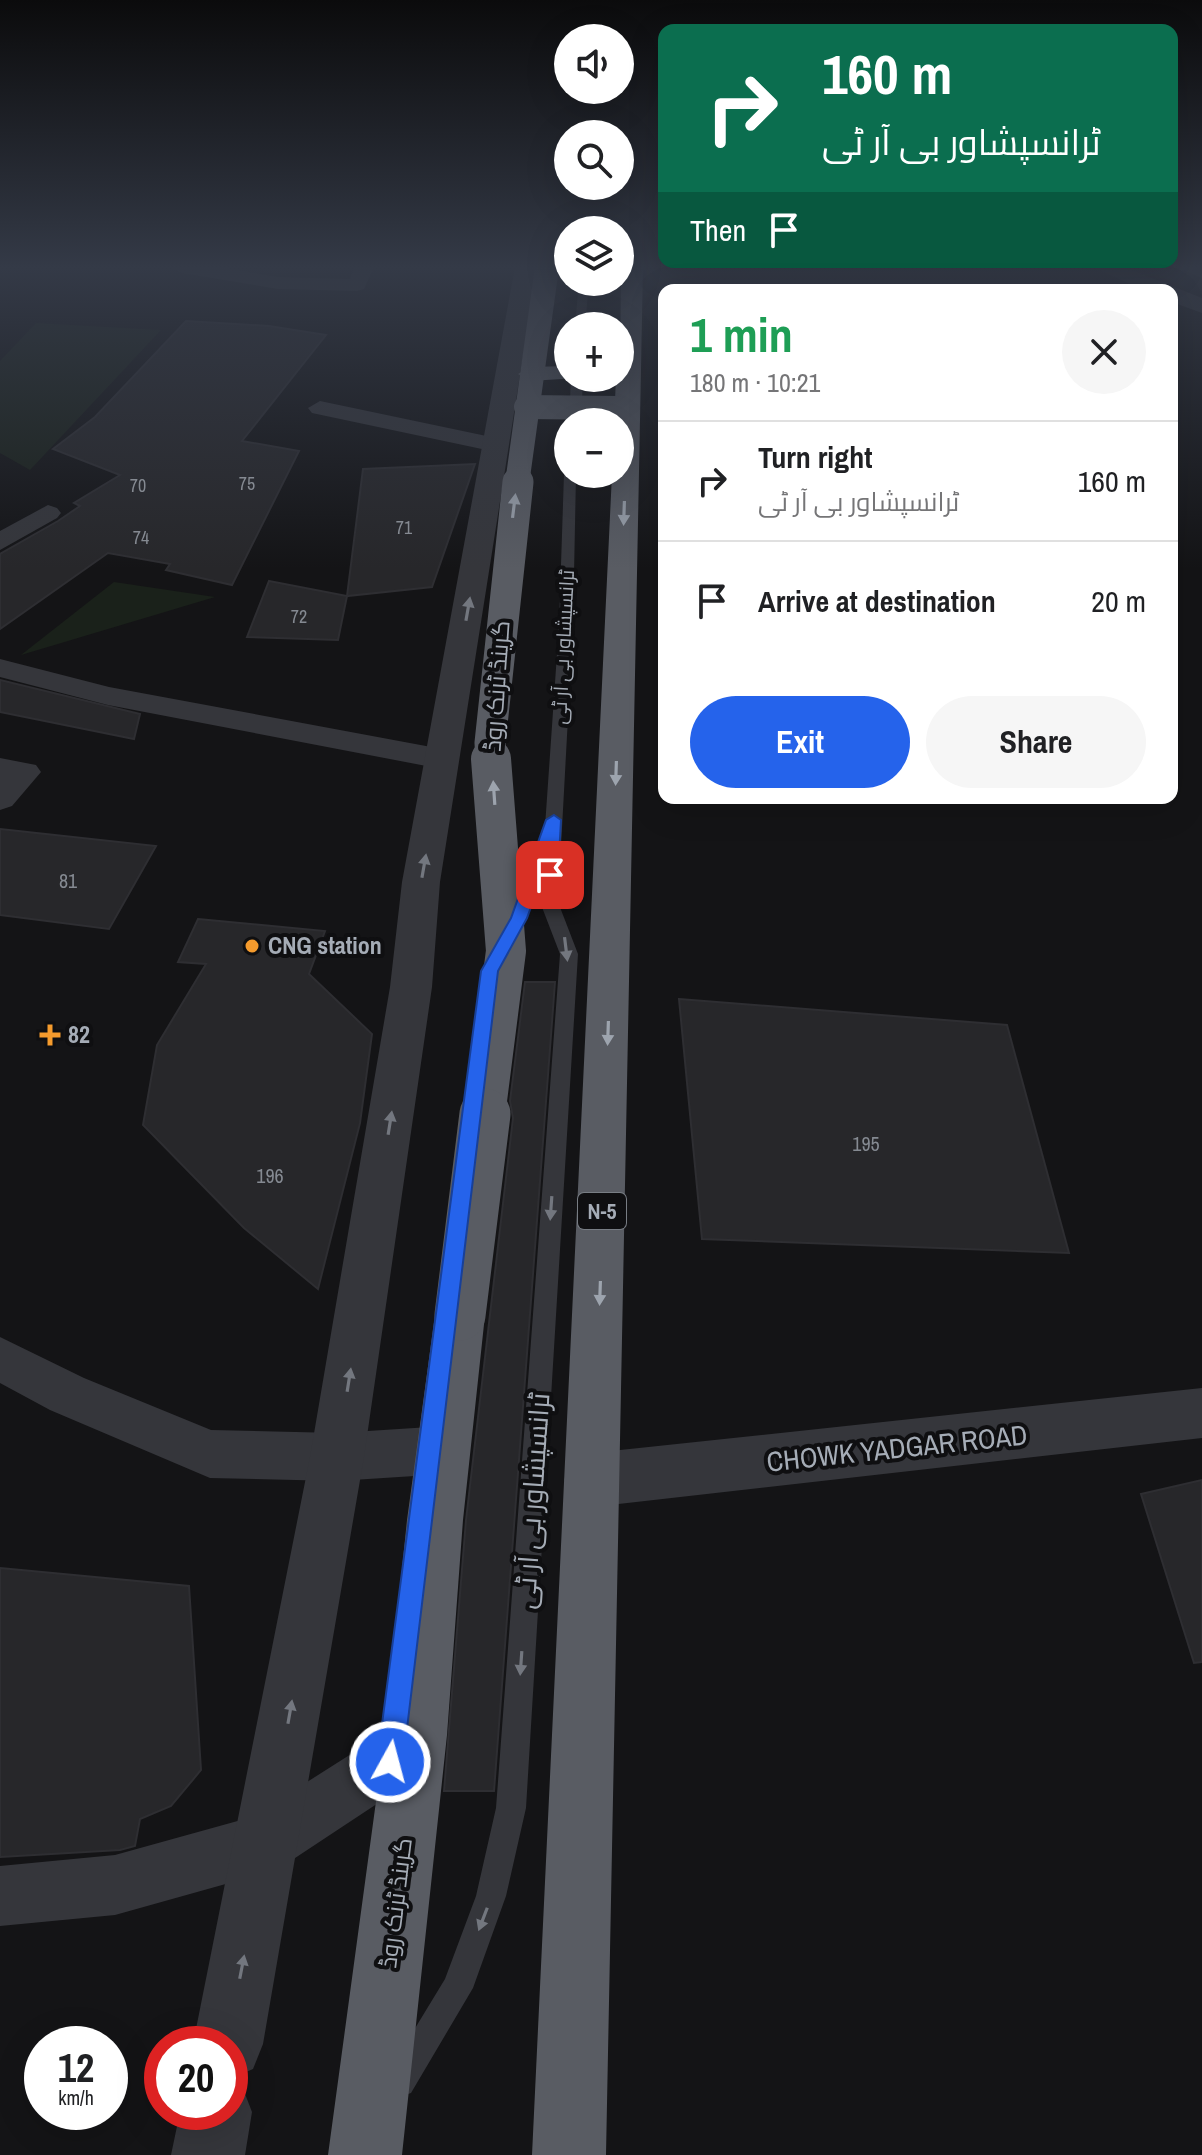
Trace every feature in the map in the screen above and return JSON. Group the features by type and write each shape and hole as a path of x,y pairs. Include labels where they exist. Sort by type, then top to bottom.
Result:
{"highway":[{"name":"گرینڈ ٹرنک روڈ","path":"365,2155 416,1735 435,1520 506,951 490,743 531,368"},
{"path":"528,390 554,379"},
{"path":"528,390 554,390"},
{"name":"N-5","path":"569,2155 624,392"}],"street":[{"path":"231,2026 337,1457 411,987 421,882 509,368"},
{"path":"320,408 496,445"},
{"path":"0,542 48,513"},
{"path":"0,668 108,696 442,759"},
{"path":"0,768 25,772 0,799"},
{"path":"0,1359 67,1394 210,1454 337,1457 430,1451"},
{"name":"CHOWK YADGAR ROAD","path":"592,1480 1202,1413"},
{"path":"0,1896 115,1885 265,1843 390,1762"},
{"path":"208,2155 213,2130"}],"lane":[{"name":"ٹرانسپشاور بی آر ٹی","path":"365,2155 384,2107 457,1988 491,1896 511,1808 569,954 565,936 553,921 549,902 566,625 570,488"},
{"name":"ٹرانسپشاور بی آر ٹی","path":"342,2155 489,971 519,918 554,820"}],"shaded area":[{"path":"0,368 126,368 30,470 0,453"},
{"path":"114,582 215,597 21,655"}],"building":[{"path":"142,368 300,368 242,441 299,451 232,585 166,570 170,564 108,553 0,629 0,554 58,521 80,506 74,503 120,475 53,449 95,417"},
{"path":"475,464 432,587 347,596 363,469"},
{"path":"269,581 347,596 338,640 247,637"},
{"path":"0,680 140,714 134,739 0,712"},
{"path":"0,829 156,846 109,929 0,915"},
{"path":"198,919 325,931 309,974 372,1034 360,1123 318,1289 244,1228 143,1125 157,1045 206,964 178,962"},
{"path":"525,982 555,982 494,1791 444,1791 466,1520 513,1118 510,1101"},
{"path":"679,999 1007,1025 1069,1253 702,1239"},
{"path":"1202,1480 1202,1662 1194,1663 1141,1494"},
{"path":"0,1568 189,1586 201,1770 171,1806 140,1819 135,1846 120,1850 0,1857"}],"place":[{"name":"CNG station","path":"252,946"},
{"name":"82","path":"50,1035"}],"route":[{"path":"390,1762 489,971 497,951 514,930 554,820 550,875"}]}
